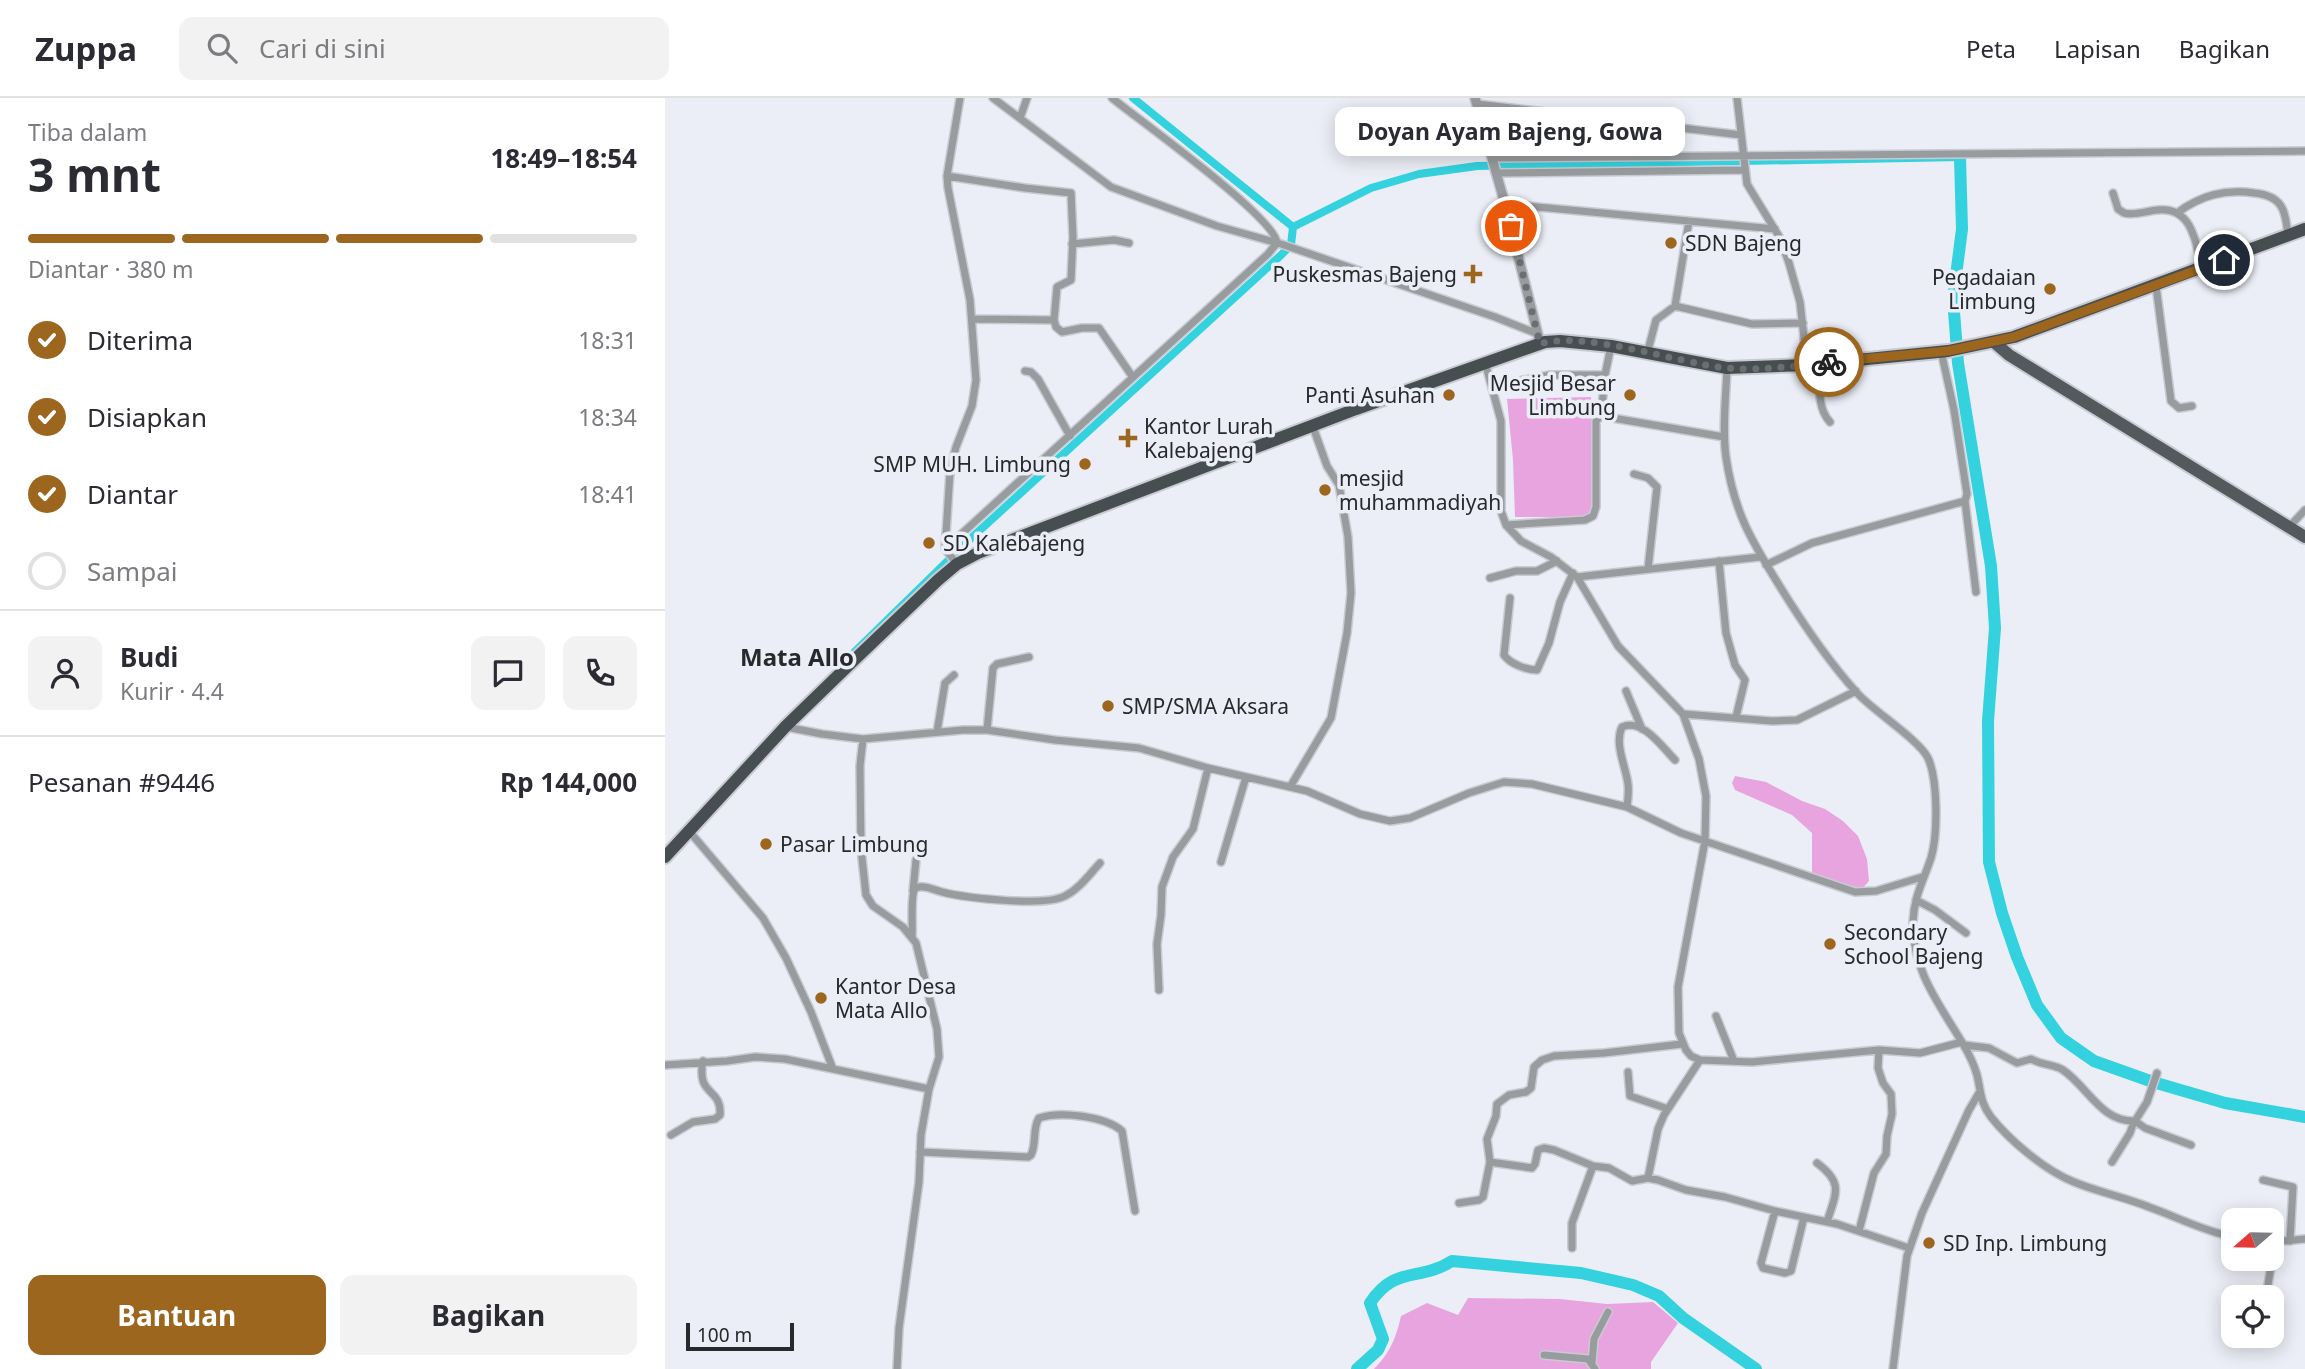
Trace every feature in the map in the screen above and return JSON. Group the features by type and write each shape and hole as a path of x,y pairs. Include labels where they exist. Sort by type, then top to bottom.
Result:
{"highway":[{"path":"665,857 786,726 938,580 950,556 978,553 1485,362 1539,339 1611,346 1727,368 1814,364 1949,350 1994,342 2036,330 2305,229"}],"main road":[{"path":"1994,342 2009,355 2305,537"}],"street":[{"path":"950,556 950,472 976,387 972,319 965,268 947,188 960,98"},
{"path":"993,98 1111,187 1227,229 1495,317 1539,339"},
{"path":"1020,118 1027,98"},
{"path":"1112,98 1235,194 1269,226 1279,244"},
{"path":"1737,98 1744,169 1750,190 1775,229 1796,284 1821,406 1830,422"},
{"path":"1539,339 1476,101 1741,135"},
{"path":"1495,166 1743,157 2305,150"},
{"path":"1495,166 1744,169"},
{"path":"947,176 1025,188 1069,191 1072,195 1070,280 1057,287 1054,320 1056,327 1062,332 1100,328 1132,376"},
{"path":"2177,213 2190,204 2220,192 2231,190 2265,194 2282,208 2288,235"},
{"path":"2113,193 2118,209 2124,213 2159,209 2177,213 2191,226 2202,268"},
{"path":"1505,204 1775,229"},
{"path":"1647,354 1656,320 1675,306 1689,221"},
{"path":"1072,244 1114,240 1129,243"},
{"path":"950,556 1132,376 1279,244"},
{"path":"2156,286 2171,401 2179,408 2192,406"},
{"path":"1675,306 1752,324 1803,323"},
{"path":"972,319 1054,320"},
{"path":"1506,525 1585,520 1593,516 1596,507 1596,421 1601,416 1611,346"},
{"path":"1949,350 1976,592"},
{"path":"1485,362 1501,421 1501,501 1506,525 1521,541 1557,561 1575,575 1618,646 1683,714 1704,778 1705,841 1678,987 1682,1044 1691,1056 1700,1060 1762,1061 1879,1050 1920,1053 1963,1044 1989,1048 2017,1063 2031,1059 2042,1065 2058,1068 2077,1082 2100,1109 2191,1145"},
{"path":"1727,368 1724,438 1736,503 1743,524 1760,557 1807,631 1856,691 1883,718 1919,746 1930,763 1935,805 1934,840 1931,858 1916,900 1913,930 1916,957 1927,985 1963,1044 1977,1075 1979,1093 1990,1116 2007,1135 2057,1174 2221,1234"},
{"path":"1025,371 1031,372 1038,379 1070,436"},
{"path":"1493,386 1550,375 1605,375"},
{"path":"1601,416 1724,438"},
{"path":"1290,787 1331,718 1347,633 1351,593 1348,537 1339,485 1327,466 1313,427"},
{"path":"1634,474 1648,478 1657,487 1648,569"},
{"path":"1766,565 1812,543 1965,501"},
{"path":"2289,527 2305,510"},
{"path":"1575,575 1760,557"},
{"path":"1490,578 1516,571 1537,571 1557,561"},
{"path":"1719,561 1726,633 1735,665 1745,680 1736,717"},
{"path":"1510,598 1503,655 1511,662 1535,670 1545,655 1560,602 1575,575"},
{"path":"988,730 993,667 1029,657"},
{"path":"937,732 946,683 954,675"},
{"path":"1626,691 1642,729 1675,760"},
{"path":"1683,714 1772,721 1797,720 1856,691"},
{"path":"1627,807 1629,786 1623,764 1620,731 1628,725 1642,729"},
{"path":"786,726 863,739 988,730 1139,748 1318,795 1360,814 1390,821 1410,818 1469,793 1509,781 1558,789 1627,807 1659,824 1854,892 1876,891 1922,877"},
{"path":"863,739 860,766 861,849 866,895 873,905 912,936 918,950 937,1029 939,1062 929,1088 920,1152 918,1194 899,1328 897,1369"},
{"path":"1159,990 1157,944 1162,887 1173,857 1193,829 1207,768"},
{"path":"1220,862 1246,777"},
{"path":"689,831 763,918 786,958 833,1069"},
{"path":"912,936 916,860"},
{"path":"913,891 923,887 966,897 1051,901 1076,889 1100,863"},
{"path":"1916,900 1931,907 1966,933"},
{"path":"1716,1016 1734,1061"},
{"path":"1459,1203 1483,1197 1490,1162 1487,1139 1496,1116 1496,1105 1509,1095 1526,1092 1531,1088 1534,1067 1542,1060 1554,1056 1682,1044"},
{"path":"1859,1231 1874,1173 1886,1154 1892,1114 1891,1094 1883,1083 1878,1068 1879,1050"},
{"path":"665,1065 768,1057 929,1088"},
{"path":"1648,1178 1658,1129 1700,1060"},
{"path":"671,1135 693,1122 715,1119 720,1115 721,1109 714,1095 701,1080 703,1061"},
{"path":"1628,1072 1630,1096 1668,1109"},
{"path":"2112,1162 2146,1105 2157,1075"},
{"path":"1893,1369 1902,1280 1909,1248 1922,1213 1979,1093"},
{"path":"920,1152 1028,1157 1034,1148 1035,1125 1039,1118 1048,1115 1099,1118 1122,1131 1135,1211"},
{"path":"1490,1162 1532,1168 1538,1150 1549,1148 1593,1166 1609,1168 1632,1181 1648,1178 1686,1190 1725,1196 1859,1231 1909,1248"},
{"path":"1817,1163 1831,1173 1836,1184 1827,1222"},
{"path":"1572,1248 1572,1223 1593,1166"},
{"path":"2263,1180 2294,1187 2290,1241"},
{"path":"1775,1211 1761,1263 1763,1268 1785,1273 1791,1271 1804,1217"},
{"path":"2284,1241 2305,1239"},
{"path":"1594,1366 1594,1339 1608,1312"},
{"path":"1544,1355 1585,1358 1594,1366"}],"shaded area":[{"path":"1591,397 1595,517 1515,517 1507,399"},
{"path":"1735,776 1766,782 1802,801 1825,809 1843,821 1858,836 1867,859 1869,881 1863,888 1830,883 1812,876 1812,833 1792,815 1735,790 1732,783"},
{"path":"1468,1298 1560,1299 1607,1304 1653,1302 1678,1323 1651,1362 1651,1369 1374,1369 1392,1345 1401,1316 1427,1303 1458,1315"}],"waterway":[{"path":"1133,98 1293,227"},
{"path":"1960,157 1962,229 1953,299 1958,363 1991,566 1995,628 1988,721 1989,862 2017,957 2037,1005 2061,1038 2094,1061 2225,1103 2305,1117"},
{"path":"1293,227 1371,188 1419,174 1477,166 1961,157"},
{"path":"838,668 967,542 1280,256 1291,245 1293,227"},
{"path":"1357,1369 1378,1350 1383,1339 1370,1303 1379,1291 1398,1279 1429,1271 1452,1261 1581,1273 1633,1285 1659,1296 1683,1318 1756,1369"}],"way so far":[{"path":"1511,226 1540,344 1573,341 1727,368 1829,362"}],"place":[{"name":"Doyan Ayam Bajeng, Gowa","path":"1511,226"},
{"name":"SDN Bajeng","path":"1671,243"},
{"name":"Puskesmas Bajeng","path":"1473,274"},
{"name":"Pegadaian Limbung","path":"2050,289"},
{"name":"Panti Asuhan","path":"1449,395"},
{"name":"Mesjid Besar Limbung","path":"1630,395"},
{"name":"Kantor Lurah Kalebajeng","path":"1128,438"},
{"name":"SMP MUH. Limbung","path":"1085,464"},
{"name":"mesjid muhammadiyah","path":"1325,490"},
{"name":"SD Kalebajeng","path":"929,543"},
{"name":"SMP/SMA Aksara","path":"1108,706"},
{"name":"Pasar Limbung","path":"766,844"},
{"name":"Secondary School Bajeng","path":"1830,944"},
{"name":"Kantor Desa Mata Allo","path":"821,998"},
{"name":"SD Inp. Limbung","path":"1929,1243"}],"district":[{"name":"Mata Allo","path":"797,656"}],"route":[{"path":"1829,362 1948,351 2014,337 2224,260"}]}
